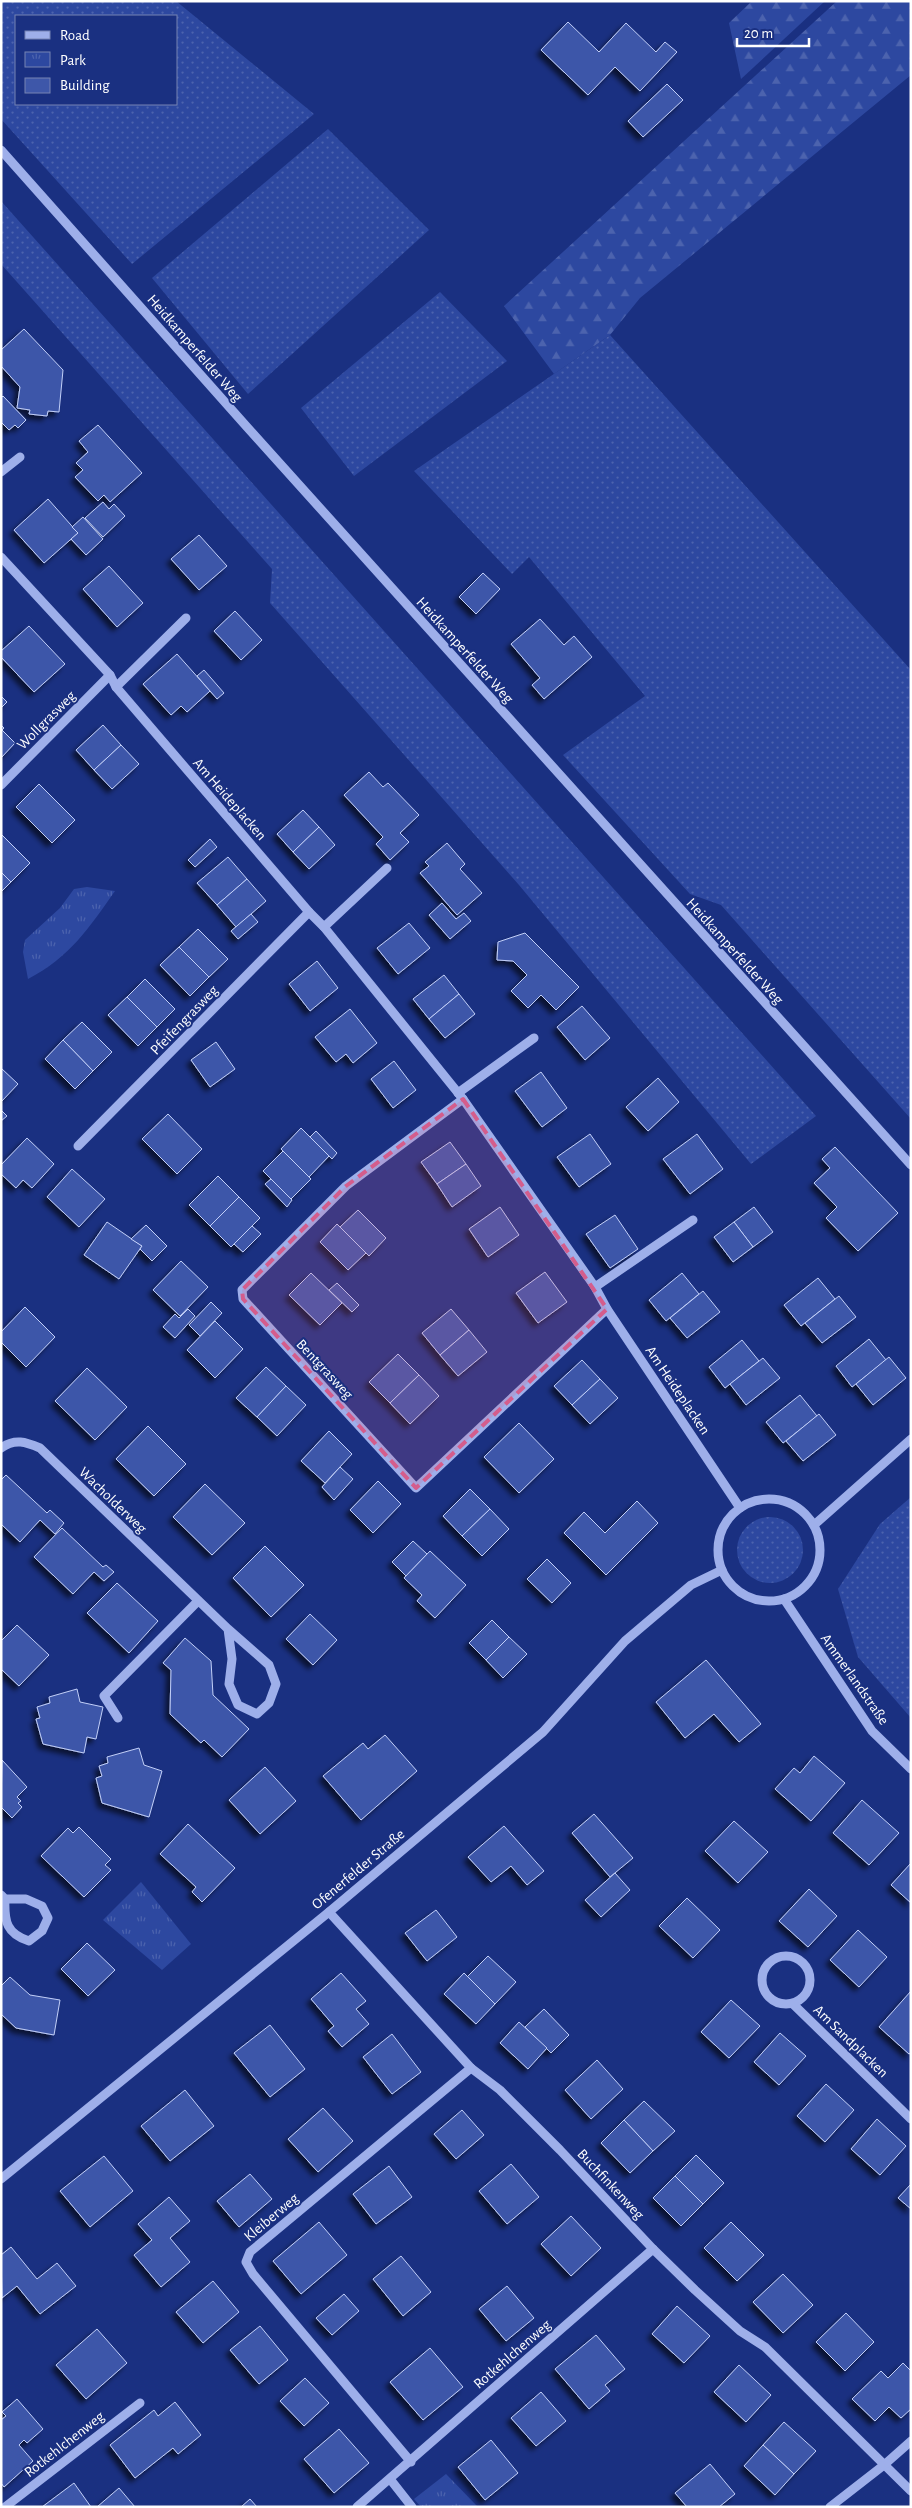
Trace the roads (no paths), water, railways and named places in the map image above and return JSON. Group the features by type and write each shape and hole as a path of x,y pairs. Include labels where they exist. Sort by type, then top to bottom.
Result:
{"street":[{"name":"Heidkamperfelder Weg","path":"1,150 246,427 911,1166"},
{"path":"1,472 20,456"},
{"name":"Am Heideplacken","path":"1,557 110,675 116,687 308,912 324,927 461,1096 595,1287 607,1309 740,1508"},
{"path":"116,687 186,618"},
{"name":"Wollgrasweg","path":"1,785 110,675"},
{"path":"324,927 387,868"},
{"name":"Pfeifengrasweg","path":"78,1146 308,912"},
{"path":"461,1096 534,1038"},
{"name":"Bentgrasweg","path":"461,1096 346,1186 242,1290 242,1299 416,1488 607,1309"},
{"path":"595,1287 693,1220"},
{"path":"814,1526 911,1439"},
{"name":"Wacholderweg","path":"1,1448 7,1444 21,1441 40,1448 198,1601 269,1665 276,1684 269,1703 257,1714 238,1705 229,1684 232,1659 228,1629"},
{"path":"767,1499 781,1501 805,1514 814,1526 819,1540 820,1555 817,1569 809,1583 798,1593 784,1599 769,1602 754,1600 735,1588 722,1570 718,1557 718,1542 726,1523 740,1508 753,1502 767,1499"},
{"name":"Ofenerfelder Straße","path":"1,2179 329,1912 543,1732 625,1641 691,1585 722,1570"},
{"name":"Ammerlandstraße","path":"784,1599 872,1731 911,1768"},
{"path":"118,1718 104,1696 198,1601"},
{"path":"3,1897 26,1899 42,1906 48,1918 42,1932 29,1941 16,1936 9,1929 3,1897"},
{"name":"Buchfinkenweg","path":"329,1912 471,2068 500,2090 554,2144 652,2249 740,2330 765,2347 911,2491"},
{"name":"Am Sandplacken","path":"789,1955 802,1961 810,1974 807,1994 793,2004 784,2005 771,2001 762,1988 761,1975 766,1965 778,1956 789,1955"},
{"name":"Am Sandplacken","path":"793,2004 911,2119"},
{"name":"Kleiberweg","path":"411,2462 252,2274 246,2262 250,2252 471,2068"},
{"name":"Rotkehlchenweg","path":"357,2507 411,2462 652,2249"},
{"name":"Rotkehlchenweg","path":"5,2507 140,2403"},
{"path":"830,2507 884,2465 911,2441"},
{"path":"390,2479 412,2507"}]}
